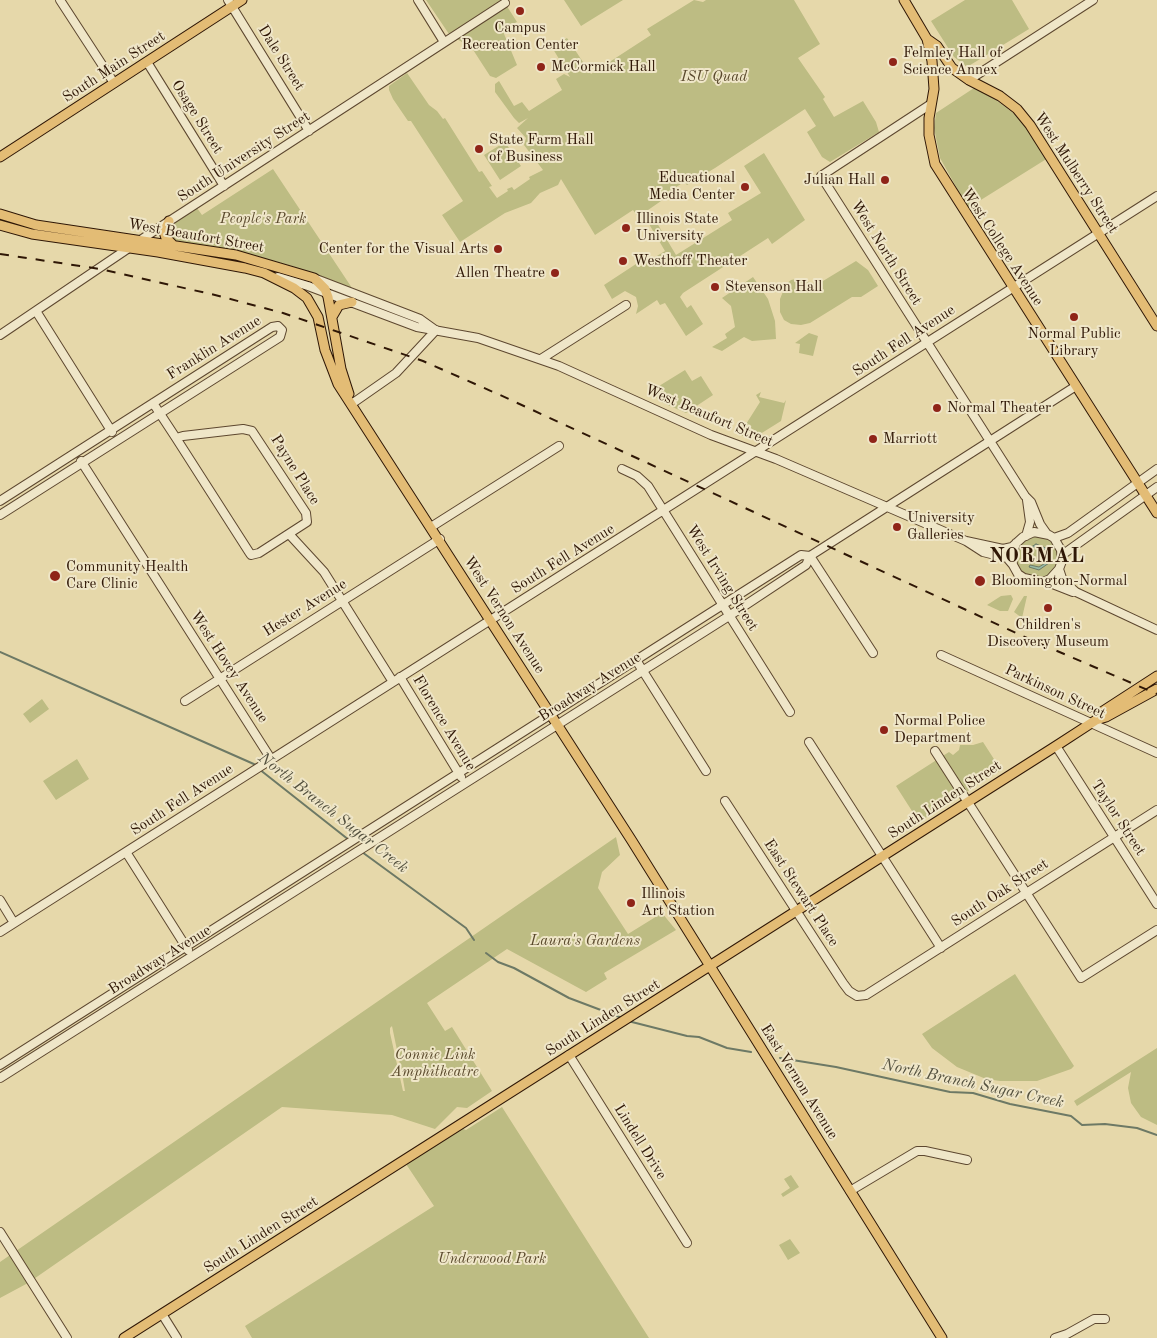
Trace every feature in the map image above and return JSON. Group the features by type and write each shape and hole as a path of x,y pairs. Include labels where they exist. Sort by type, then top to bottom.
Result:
{"main road":[{"name":"South Main Street","path":"0,157 147,62 230,3 242,0"},
{"name":"West College Avenue","path":"904,0 928,39 934,76 929,140 935,164 1157,514"},
{"name":"West Mulberry Street","path":"928,39 936,46 952,68 969,80 1000,96 1018,110 1030,125 1157,326"},
{"name":"West Beaufort Street","path":"0,214 36,225 236,255 314,278"},
{"path":"169,221 164,232 166,238 174,245"},
{"name":"West Beaufort Street","path":"0,225 43,236 131,248 264,273"},
{"name":"West Vernon Avenue","path":"264,273 301,292 311,304 318,316 325,350 333,372 632,841"},
{"name":"West Vernon Avenue","path":"314,278 327,293 341,369 353,403"},
{"path":"332,317 339,306 352,302"},
{"name":"South Linden Street","path":"1093,722 1103,710 1157,676"},
{"name":"South Linden Street","path":"124,1338 1093,722 1106,717 1157,689"},
{"name":"East Vernon Avenue","path":"632,841 942,1338"}],"street":[{"path":"60,0 114,83"},
{"path":"418,0 444,42"},
{"path":"969,80 1093,0"},
{"name":"Dale Street","path":"230,3 309,131"},
{"name":"South University Street","path":"0,335 169,221 505,3"},
{"name":"Osage Street","path":"147,62 224,186"},
{"name":"West North Street","path":"931,104 821,176 1034,508 1042,529 1051,537"},
{"name":"South Fell Avenue","path":"0,932 1157,196"},
{"name":"West Beaufort Street","path":"264,273 327,293 417,327 478,338 541,359 703,431 966,541 983,552 1007,558 1014,565"},
{"name":"West Beaufort Street","path":"314,278 420,319 436,330"},
{"path":"541,359 626,306"},
{"path":"36,311 118,440"},
{"name":"Franklin Avenue","path":"0,501 272,327 278,326 282,330 280,337 0,516"},
{"path":"353,403 396,373 436,330"},
{"name":"Broadway Avenue","path":"0,1078 729,616 806,565 810,556 1076,386"},
{"name":"Payne Place","path":"153,403 251,555 259,553 307,522 308,517 252,431 243,429 176,438"},
{"path":"431,527 559,446"},
{"name":"West Hovey Avenue","path":"76,453 272,759"},
{"name":"West Irving Street","path":"622,469 644,481 790,712"},
{"path":"1062,555 1141,489 1157,469"},
{"path":"1051,537 1068,533 1141,489 1157,487"},
{"name":"West North Street","path":"1025,496 1030,522 1026,536"},
{"path":"1076,592 1064,590 1045,581 1037,582 1024,578 1018,574 1012,556 1016,544 1034,532 1051,537 1059,544 1062,555 1059,569 1065,583 1076,592 1157,630"},
{"path":"289,534 299,548 318,563 342,601"},
{"name":"Hester Avenue","path":"185,701 440,539"},
{"name":"West Beaufort Street","path":"966,541 997,548 1009,548 1016,544"},
{"name":"Broadway Avenue","path":"0,1066 801,555 810,556"},
{"path":"810,556 874,653"},
{"path":"1045,581 1059,569"},
{"name":"Florence Avenue","path":"342,601 460,772 463,783"},
{"name":"Parkinson Street","path":"941,655 1093,722 1157,753"},
{"path":"636,660 706,770"},
{"path":"809,742 941,948"},
{"name":"Taylor Street","path":"1056,746 1157,904"},
{"path":"935,751 1082,978 1157,930"},
{"name":"East Stewart Place","path":"725,801 843,983 852,994 857,996"},
{"name":"South Oak Street","path":"857,996 866,994 941,948 1157,810"},
{"path":"373,827 377,839"},
{"path":"126,852 192,956"},
{"path":"333,853 336,865"},
{"path":"0,900 14,923"},
{"name":"Lindell Drive","path":"569,1055 687,1243"},
{"path":"850,1191 917,1152 925,1151 967,1160"},
{"path":"0,1232 67,1338"},
{"path":"162,1314 177,1338"},
{"path":"1055,1338 1067,1334 1094,1319 1105,1319"}],"green space":[{"path":"426,0 503,0 517,22 502,29 517,65 496,78 490,76 468,42 465,44 449,34"},
{"path":"564,0 623,0 581,26"},
{"name":"ISU Quad","path":"694,0 703,2 706,0 794,0 820,44 798,58 825,97 823,99 834,117 863,101 876,122 879,132 830,162 822,157 807,132 816,126 805,109 687,185 684,182 673,189 674,192 638,217 633,210 595,235 561,179 558,185 540,193 531,203 505,213 460,242 442,215 463,201 411,121 408,121 393,99 389,86 407,73 429,105 443,119 445,118 479,172 482,171 492,186 489,187 497,198 508,191 507,189 512,187 514,190 530,179 529,177 543,170 524,145 526,138 517,128 528,118 519,123 514,118 495,92 495,84 499,81 514,106 522,102 529,111 562,90 556,79 564,74 570,77 553,49 554,46 567,38 591,74 651,35 647,29"},
{"path":"965,0 1012,0 1029,29 967,67 954,57 931,21"},
{"path":"974,88 996,100 1021,119 1048,158 968,208 940,158 934,128 936,113"},
{"path":"505,142 521,166 500,180 484,155"},
{"path":"764,153 805,220 772,244 768,238 683,293 680,297 687,308 691,305 703,324 686,336 665,303 660,305 657,300 636,314 638,306 636,297 625,291 612,299 604,285 636,264 639,267 665,251 646,219 650,216 654,218 676,255 732,220 728,213 761,193 744,166"},
{"name":"People's Park","path":"273,169 352,288 292,266 242,252 176,242 170,238 168,229 170,226 197,208 202,215"},
{"path":"856,261 868,270 878,286 861,297 852,297 810,323 801,325 791,324 784,320 780,312 780,299 786,284 796,279 818,284"},
{"path":"753,277 768,299 775,321 776,339 752,341 744,337 722,351 712,347 727,338 725,334 735,327 731,306 722,298"},
{"path":"809,333 818,336 813,356 799,353 800,344 795,343"},
{"path":"685,370 692,381 701,376 713,395 686,413 661,402 654,395 659,386"},
{"path":"761,392 759,397 784,403 786,400 781,421 757,436 742,436 741,432 760,402 756,395"},
{"path":"1041,536 1049,539 1055,545 1058,557 1055,569 1049,575 1033,578 1025,575 1019,569 1016,553 1019,545 1025,539"},
{"path":"1011,595 1013,599 1008,611 1000,611 987,605 1001,596"},
{"path":"1024,596 1027,596 1022,618 1014,612"},
{"path":"42,699 49,709 30,723 23,714"},
{"path":"983,742 1001,770 919,822 896,786 949,752 953,755 959,750 960,745 973,745"},
{"path":"77,759 89,779 56,800 43,781"},
{"path":"616,837 620,855 602,872 598,888 628,934 662,913 676,930 604,973 607,979 586,992 507,949 427,1003 445,1031 452,1027 492,1091 467,1108 457,1107 435,1129 392,1115 282,1107 28,1283 0,1298 0,1262","holes":["392,1026 405,1091 403,1091 390,1033"]},
{"path":"1015,974 1074,1066 1071,1069 1037,1081 986,1079 957,1067 932,1048 922,1034"},
{"path":"1157,1048 1157,1125 1141,1117 1131,1103 1128,1088 1131,1072 1077,1106 1074,1101"},
{"name":"Underwood Park","path":"502,1107 649,1338 252,1338 245,1326 434,1206 406,1164"},
{"path":"791,1175 799,1187 783,1197 781,1194 790,1188 784,1179"},
{"path":"790,1239 800,1253 788,1260 779,1245"}],"shaded area":[{"path":"1036,544 1046,548 1050,555 1049,563 1039,570 1029,567 1030,565 1039,567 1047,562 1047,553 1043,548 1033,547 1027,554 1028,549"}],"waterway":[{"name":"North Branch Sugar Creek","path":"0,652 256,765"},
{"name":"North Branch Sugar Creek","path":"259,769 349,840"},
{"name":"North Branch Sugar Creek","path":"362,852 466,928 474,940"},
{"name":"North Branch Sugar Creek","path":"486,953 498,962 514,968 569,998 622,1018"},
{"name":"North Branch Sugar Creek","path":"628,1021 687,1036 699,1037 727,1048 751,1052"},
{"name":"North Branch Sugar Creek","path":"780,1058 836,1067 950,1092 973,1093 1010,1104 1071,1116 1082,1125 1105,1124 1137,1128 1157,1135"}],"railway":[{"path":"0,254 100,269 215,295 283,313 423,361 1027,638 1157,694"}],"place":[{"name":"Campus Recreation Center","path":"520,11"},
{"name":"Felmley Hall of Science Annex","path":"893,62"},
{"name":"McCormick Hall","path":"541,67"},
{"name":"State Farm Hall of Business","path":"479,149"},
{"name":"Julian Hall","path":"885,180"},
{"name":"Educational Media Center","path":"745,187"},
{"name":"Illinois State University","path":"626,228"},
{"name":"Center for the Visual Arts","path":"498,249"},
{"name":"Westhoff Theater","path":"623,261"},
{"name":"Allen Theatre","path":"555,273"},
{"name":"Stevenson Hall","path":"715,287"},
{"name":"Normal Public Library","path":"1074,317"},
{"name":"Normal Theater","path":"937,408"},
{"name":"Marriott","path":"873,439"},
{"name":"University Galleries","path":"897,527"},
{"name":"Community Health Care Clinic","path":"55,576"},
{"name":"Bloomington-Normal","path":"980,581"},
{"name":"Children's Discovery Museum","path":"1048,608"},
{"name":"Normal Police Department","path":"884,730"},
{"name":"Illinois Art Station","path":"631,903"}],"district":[{"name":"NORMAL","path":"1037,557"}],"park label":[{"name":"Laura's Gardens","path":"585,941"},
{"name":"Connie Link Amphitheatre","path":"435,1064"}]}
